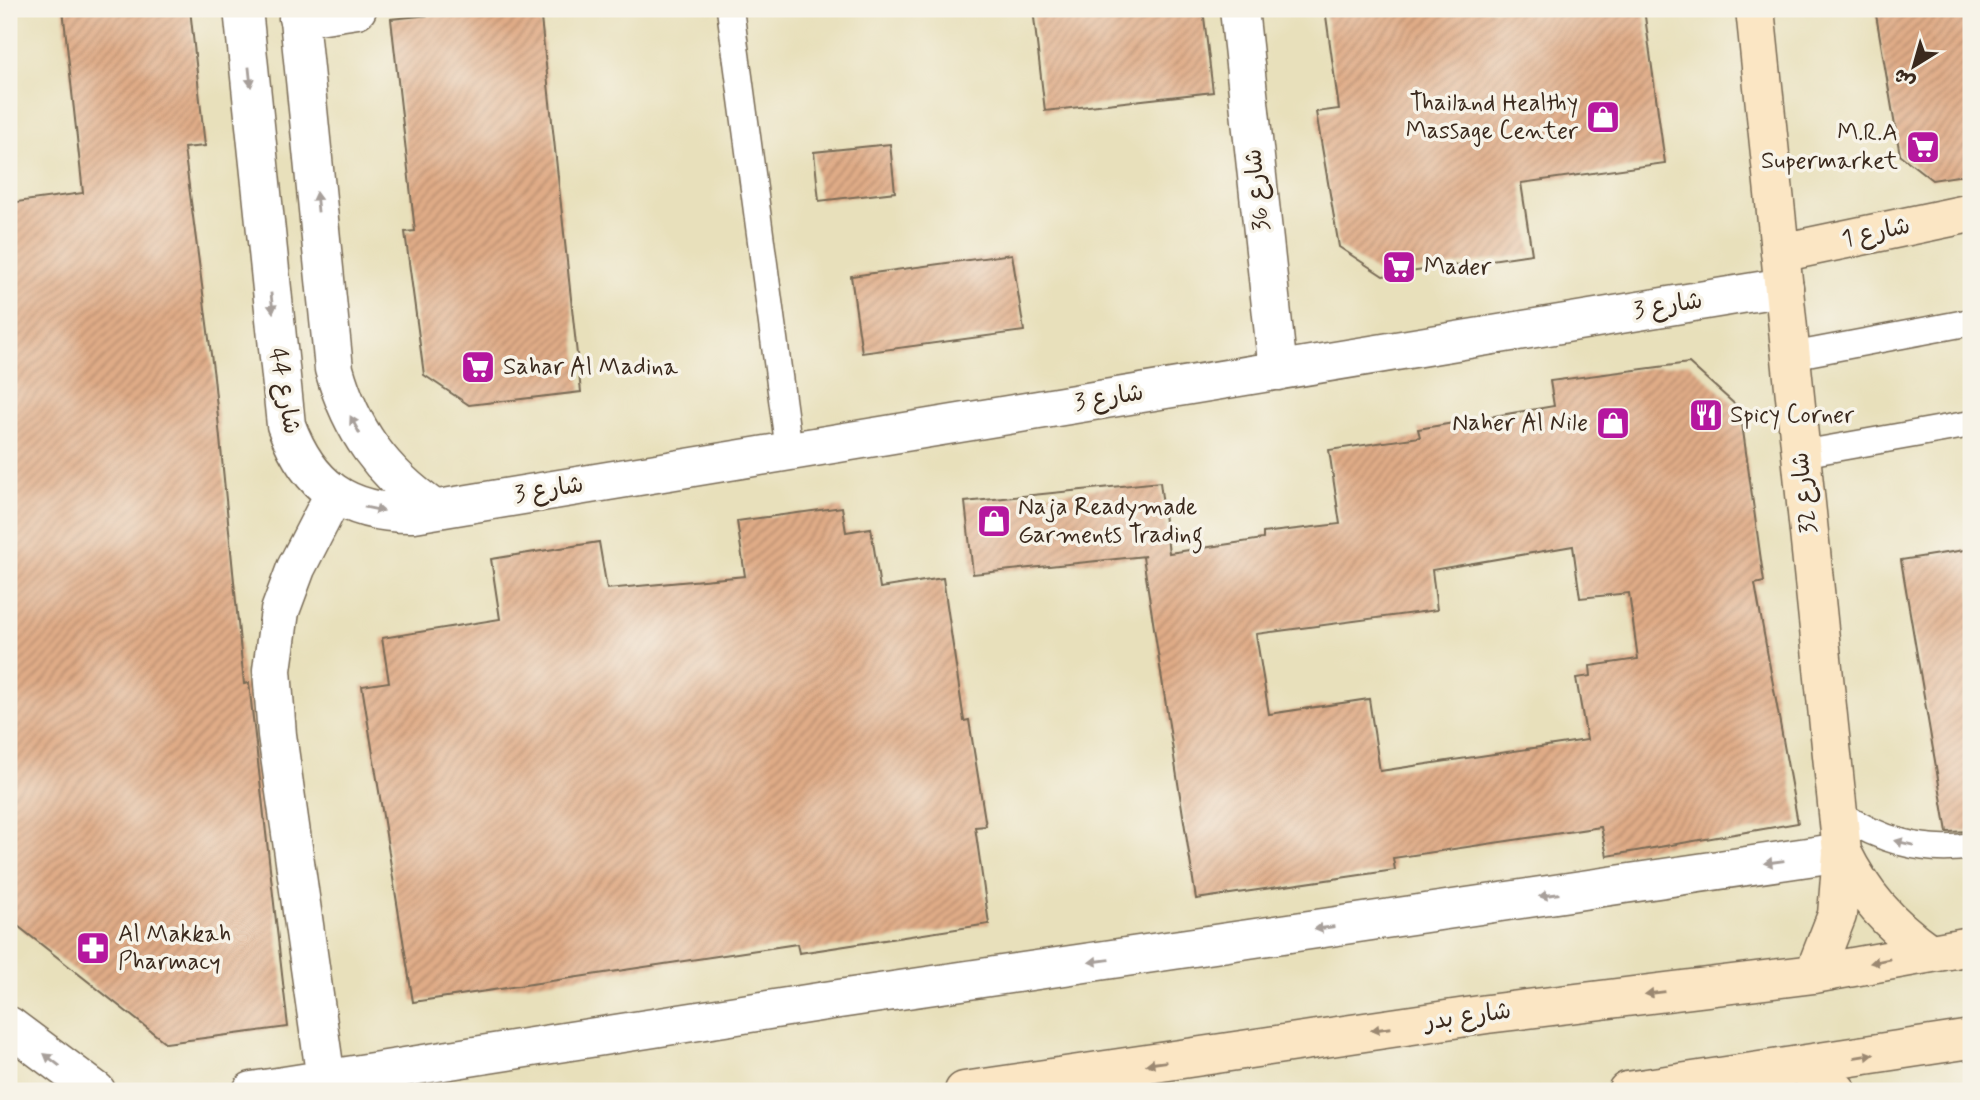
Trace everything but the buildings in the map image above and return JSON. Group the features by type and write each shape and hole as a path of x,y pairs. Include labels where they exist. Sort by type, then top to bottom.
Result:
{"main road":[{"name":"شارع 32","path":"1755,9 1842,852 1842,884 1837,915 1814,974"},
{"name":"شارع 1","path":"1782,270 1971,213"},
{"name":"شارع 32","path":"1842,852 1856,882 1876,909 1901,933 1928,952"},
{"name":"شارع بدر","path":"964,1091 1487,1014 1814,974 1971,946"},
{"path":"1627,1091 1971,1039"},
{"path":"1802,1065 1837,1091"}],"street":[{"name":"شارع 44","path":"243,9 286,425 305,466 318,482 334,494 372,510 393,513 434,509"},
{"path":"357,9 298,13 337,379 354,425 369,450 388,473 434,509"},
{"name":"شارع 36","path":"1239,9 1278,371"},
{"name":"شارع 3","path":"434,509 1278,371 1782,270"},
{"path":"326,1080 277,735 272,670 280,611 296,568 334,494"},
{"path":"252,1091 832,1000 1842,852"},
{"path":"9,1026 96,1091"}],"lane":[{"path":"730,9 789,451"},
{"path":"1791,356 1971,323"},
{"path":"1801,454 1971,424"},
{"path":"1838,813 1891,840 1950,849 1971,846"}],"place":[{"name":"Thailand Healthy Massage Center","path":"1603,117"},
{"name":"M.R.A Supermarket","path":"1923,147"},
{"name":"Mader","path":"1399,267"},
{"name":"Sahar Al Madina","path":"478,367"},
{"name":"Spicy Corner","path":"1706,415"},
{"name":"Naher Al Nile","path":"1613,423"},
{"name":"Naja Readymade Garments Trading","path":"994,521"},
{"name":"Al Makkah Pharmacy","path":"93,948"}]}
